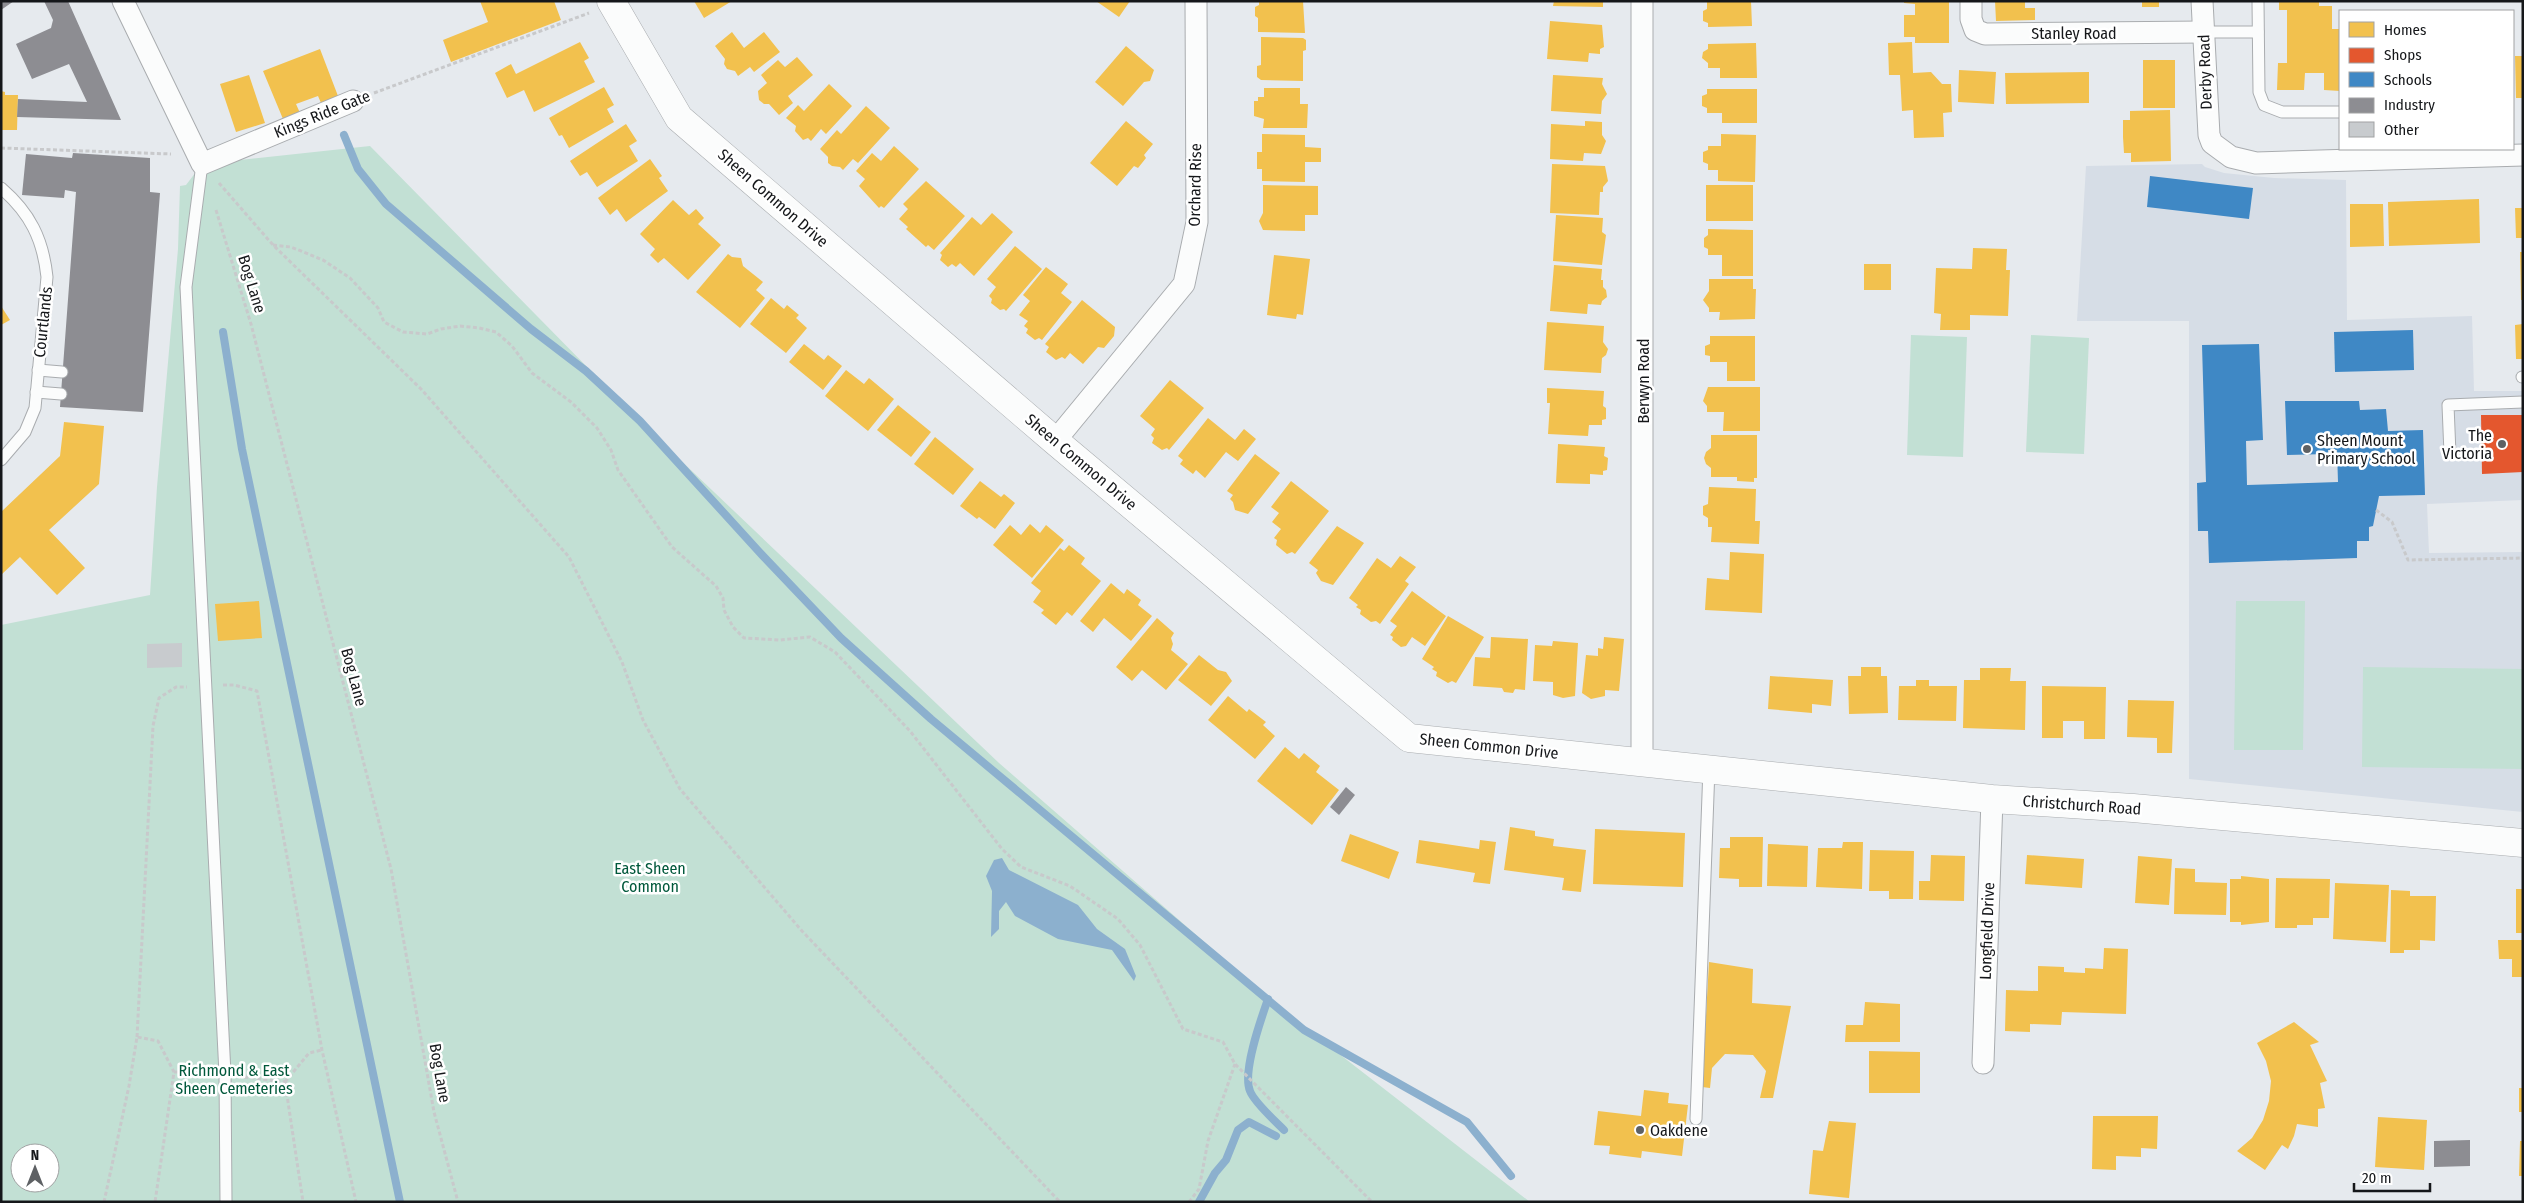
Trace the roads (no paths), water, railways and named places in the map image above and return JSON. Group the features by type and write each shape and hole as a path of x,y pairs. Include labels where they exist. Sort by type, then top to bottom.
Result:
{"street":[{"path":"123,1 202,164"},
{"name":"Orchard Rise","path":"1055,441 1184,284 1197,222 1196,1"},
{"name":"Berwyn Road","path":"1642,1 1642,762"},
{"name":"Stanley Road","path":"1971,1 1971,19 1975,30 1985,34 2204,32"},
{"name":"Derby Road","path":"2202,1 2207,122 2212,143 2232,157 2256,163 2523,155"},
{"name":"Sheen Common Drive","path":"612,3 679,118 1055,441 1409,738 1642,762"},
{"name":"Kings Ride Gate","path":"202,164 353,101"},
{"name":"Christchurch Road","path":"1642,762 1992,799 2133,808 2523,843"},
{"name":"Longfield Drive","path":"1983,1063 1992,799"}],"lane":[{"path":"2258,1 2259,92 2264,105 2282,112 2339,112"},
{"path":"2204,32 2258,32"},
{"path":"202,164 186,287 204,686 225,1074 226,1202"},
{"name":"Courtlands","path":"1,188 18,203 30,219 40,238 45,257 47,277 35,408 25,432 1,460"},
{"path":"38,370 62,372"},
{"path":"36,392 61,394"},
{"path":"2450,454 2448,405 2523,402"},
{"path":"1696,1119 1709,768"}],"water":[{"path":"1002,858 1009,870 1078,905 1097,929 1125,949 1136,976 1134,981 1112,950 1058,939 1015,916 1006,902 999,911 999,929 991,937 992,891 986,876 994,860"}],"waterway":[{"path":"344,135 358,169 386,204 531,329 586,371 640,421 763,556 841,638 931,719 1304,1030 1467,1122 1511,1176"},
{"path":"223,332 242,449 400,1202"},
{"path":"1268,999 1253,1045 1248,1082 1252,1095 1284,1130"},
{"path":"1199,1202 1215,1173 1226,1160 1238,1130 1249,1122 1276,1136"}],"place":[{"name":"The Victoria","path":"2502,444"},
{"name":"Sheen Mount Primary School","path":"2307,449"},
{"name":"Oakdene","path":"1640,1130"}],"park label":[{"name":"East Sheen Common","path":"650,877"},
{"name":"Richmond & East Sheen Cemeteries","path":"234,1079"}]}
